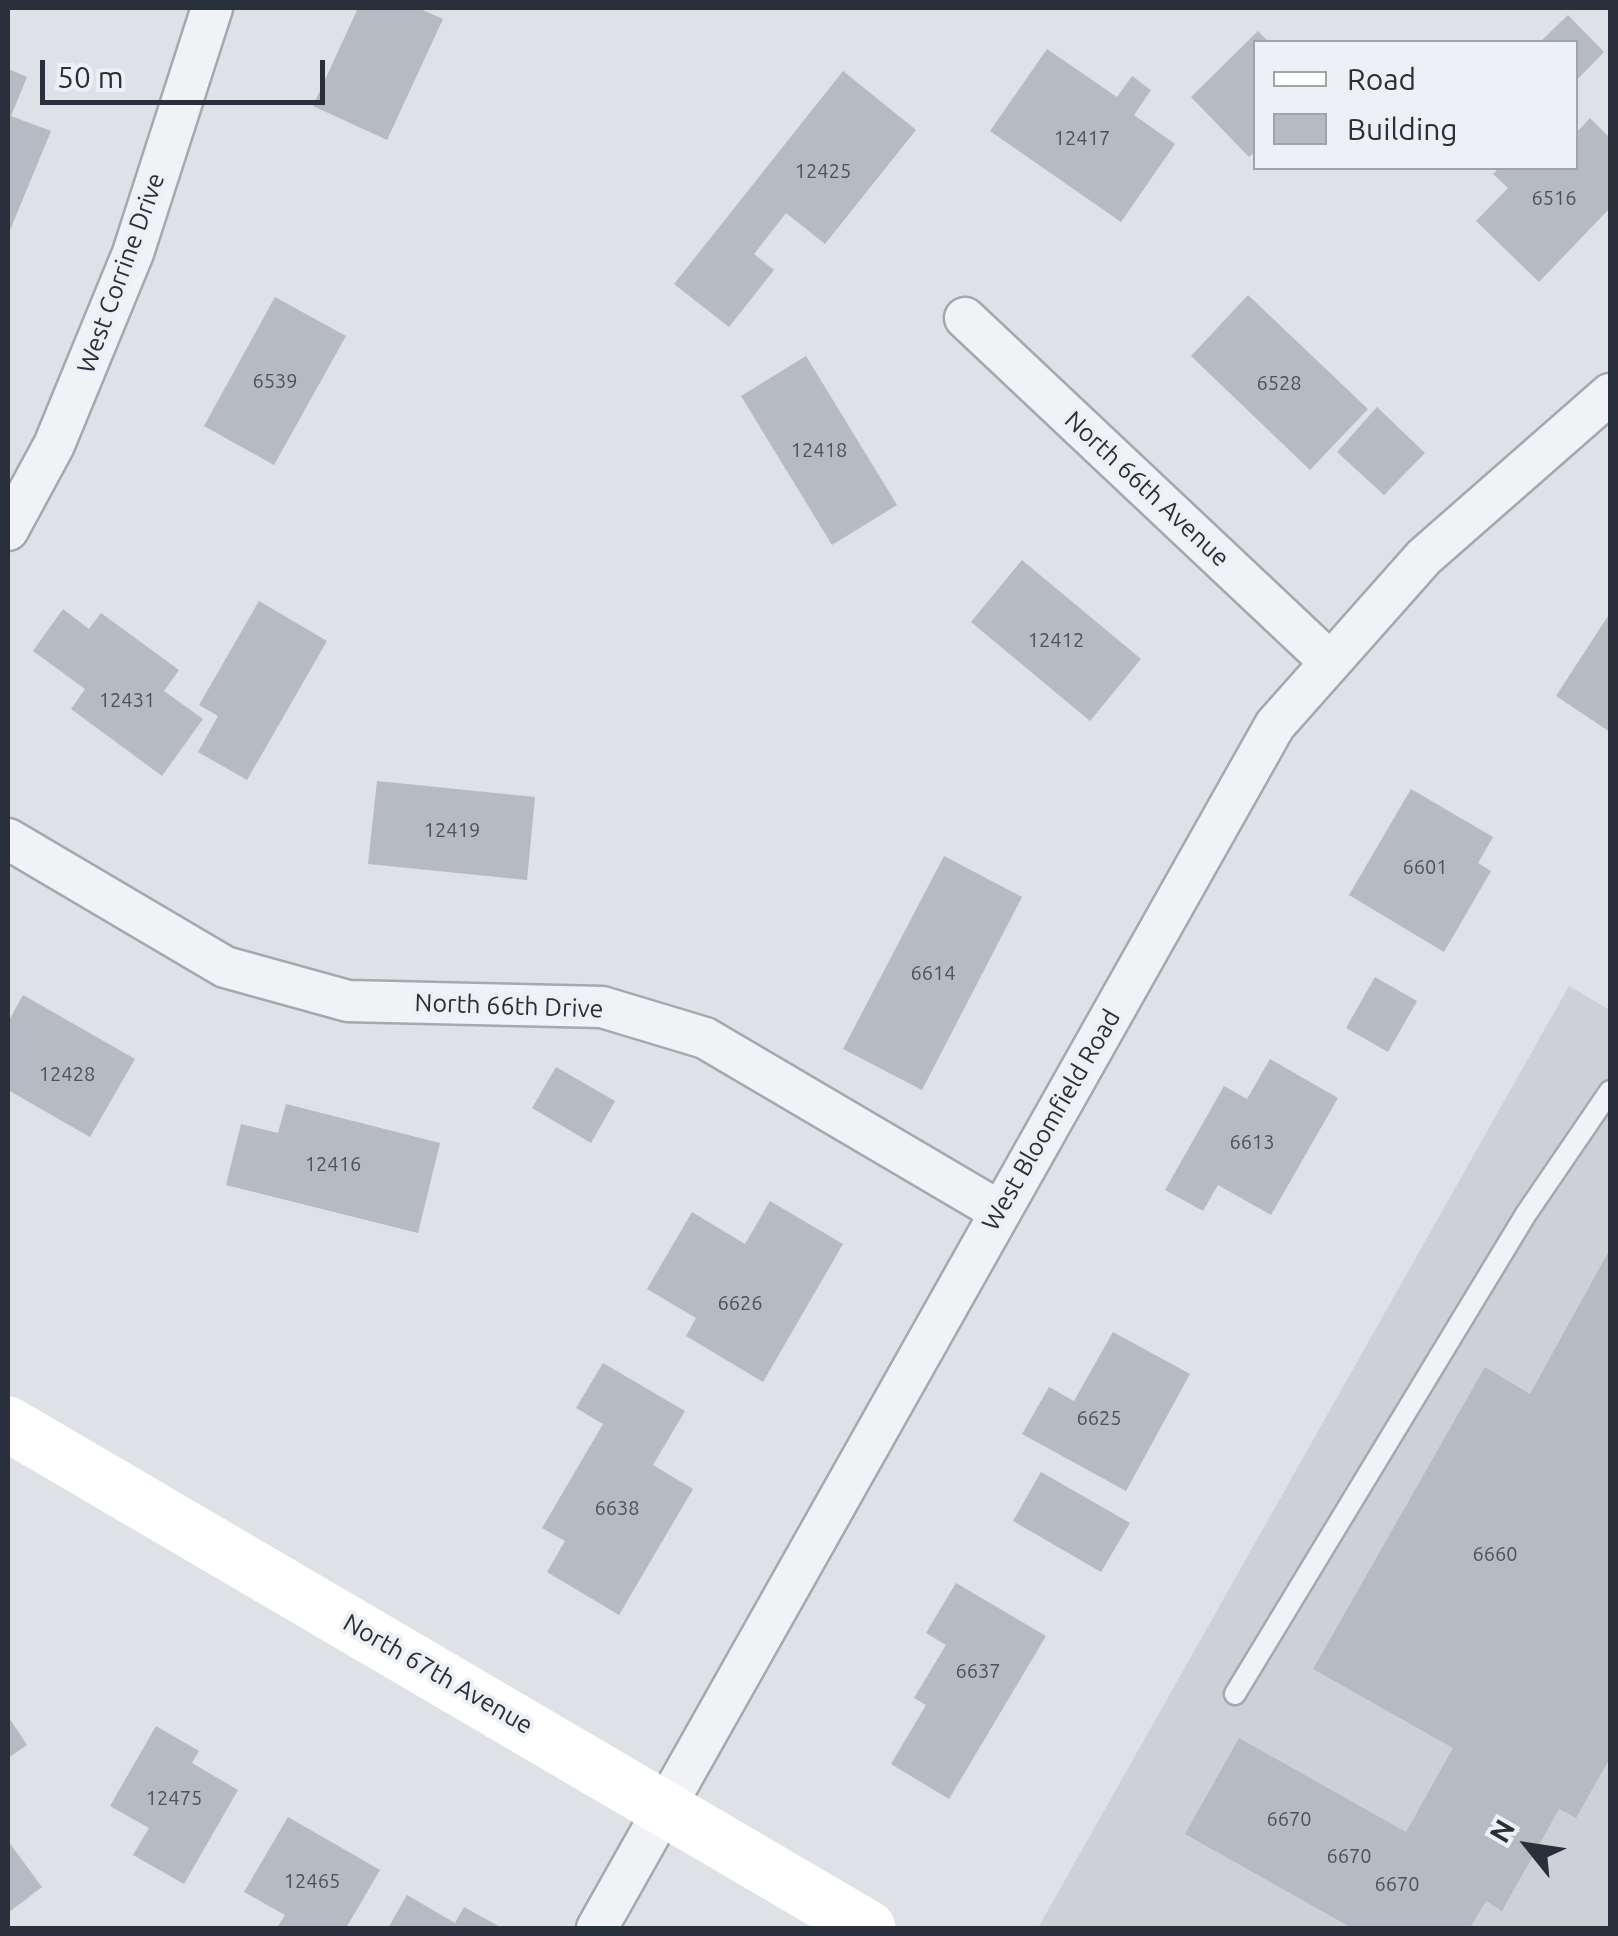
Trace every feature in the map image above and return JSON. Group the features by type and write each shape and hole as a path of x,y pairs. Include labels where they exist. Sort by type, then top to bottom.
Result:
{"main road":[{"name":"North 67th Avenue","path":"8,1424 868,1928"}],"street":[{"name":"West Corrine Drive","path":"8,530 54,445 133,254 212,8"},
{"name":"North 66th Avenue","path":"965,318 1329,660"},
{"name":"West Bloomfield Road","path":"597,1928 1276,725 1329,660 1424,557 1610,394"},
{"name":"North 66th Drive","path":"8,839 226,967 243,972 348,1001 602,1007 705,1038 999,1211"}],"lane":[{"path":"1235,1694 1526,1214 1610,1091"}],"shaded area":[{"path":"1569,986 1610,1010 1610,1928 1038,1928"}],"building":[{"path":"358,8 418,8 443,19 387,140 313,106"},
{"path":"1568,15 1604,52 1578,79 1578,40 1542,40"},
{"path":"1258,31 1267,40 1253,40 1253,154 1249,157 1191,97"},
{"path":"1047,49 1117,97 1132,76 1151,90 1134,115 1175,144 1121,222 990,131"},
{"path":"8,69 27,77 11,116 51,131 8,235"},
{"path":"843,71 916,130 825,244 786,213 754,254 774,270 729,327 674,284"},
{"path":"1590,118 1610,138 1610,208 1539,282 1476,221 1508,188 1493,174 1497,170 1578,170 1578,131"},
{"path":"1248,295 1368,409 1310,470 1191,356"},
{"path":"275,297 346,336 274,465 204,426"},
{"path":"806,356 897,505 832,545 741,396"},
{"path":"1377,407 1425,453 1384,495 1337,452"},
{"path":"1022,560 1141,659 1090,721 971,622"},
{"path":"259,601 327,641 247,780 198,752 218,716 199,705"},
{"path":"63,609 89,629 101,613 179,670 164,691 203,719 162,776 71,709 85,689 33,651"},
{"path":"1610,618 1610,732 1556,696"},
{"path":"377,781 535,797 527,880 368,864"},
{"path":"1411,789 1493,837 1478,863 1491,871 1444,952 1349,895"},
{"path":"944,856 1022,897 922,1090 843,1049"},
{"path":"1375,977 1417,1001 1388,1052 1346,1028"},
{"path":"23,995 135,1059 90,1137 8,1090 8,1022"},
{"path":"1270,1059 1338,1098 1271,1215 1218,1185 1203,1211 1165,1190 1224,1086 1247,1099"},
{"path":"556,1067 615,1101 591,1143 532,1108"},
{"path":"286,1104 440,1143 418,1233 226,1185 241,1124 278,1133"},
{"path":"770,1201 843,1244 763,1382 686,1336 696,1318 647,1289 692,1212 745,1244"},
{"path":"1610,1249 1610,1758 1576,1818 1559,1809 1502,1911 1486,1901 1470,1928 1352,1928 1185,1834 1239,1738 1406,1832 1453,1748 1313,1669 1485,1367 1530,1394"},
{"path":"1113,1332 1190,1374 1126,1491 1022,1434 1049,1387 1074,1401"},
{"path":"603,1363 685,1411 653,1465 693,1489 619,1615 547,1572 565,1541 542,1528 603,1424 576,1408"},
{"path":"1041,1472 1130,1523 1101,1572 1013,1521"},
{"path":"956,1583 1046,1636 949,1799 891,1764 926,1705 914,1698 946,1645 926,1633"},
{"path":"8,1716 27,1745 8,1758"},
{"path":"156,1726 199,1751 192,1763 238,1790 184,1884 133,1855 149,1828 110,1806"},
{"path":"288,1817 380,1870 346,1928 277,1928 285,1915 244,1892"},
{"path":"8,1841 42,1887 8,1913"},
{"path":"407,1895 455,1923 464,1907 502,1928 388,1928"}]}
